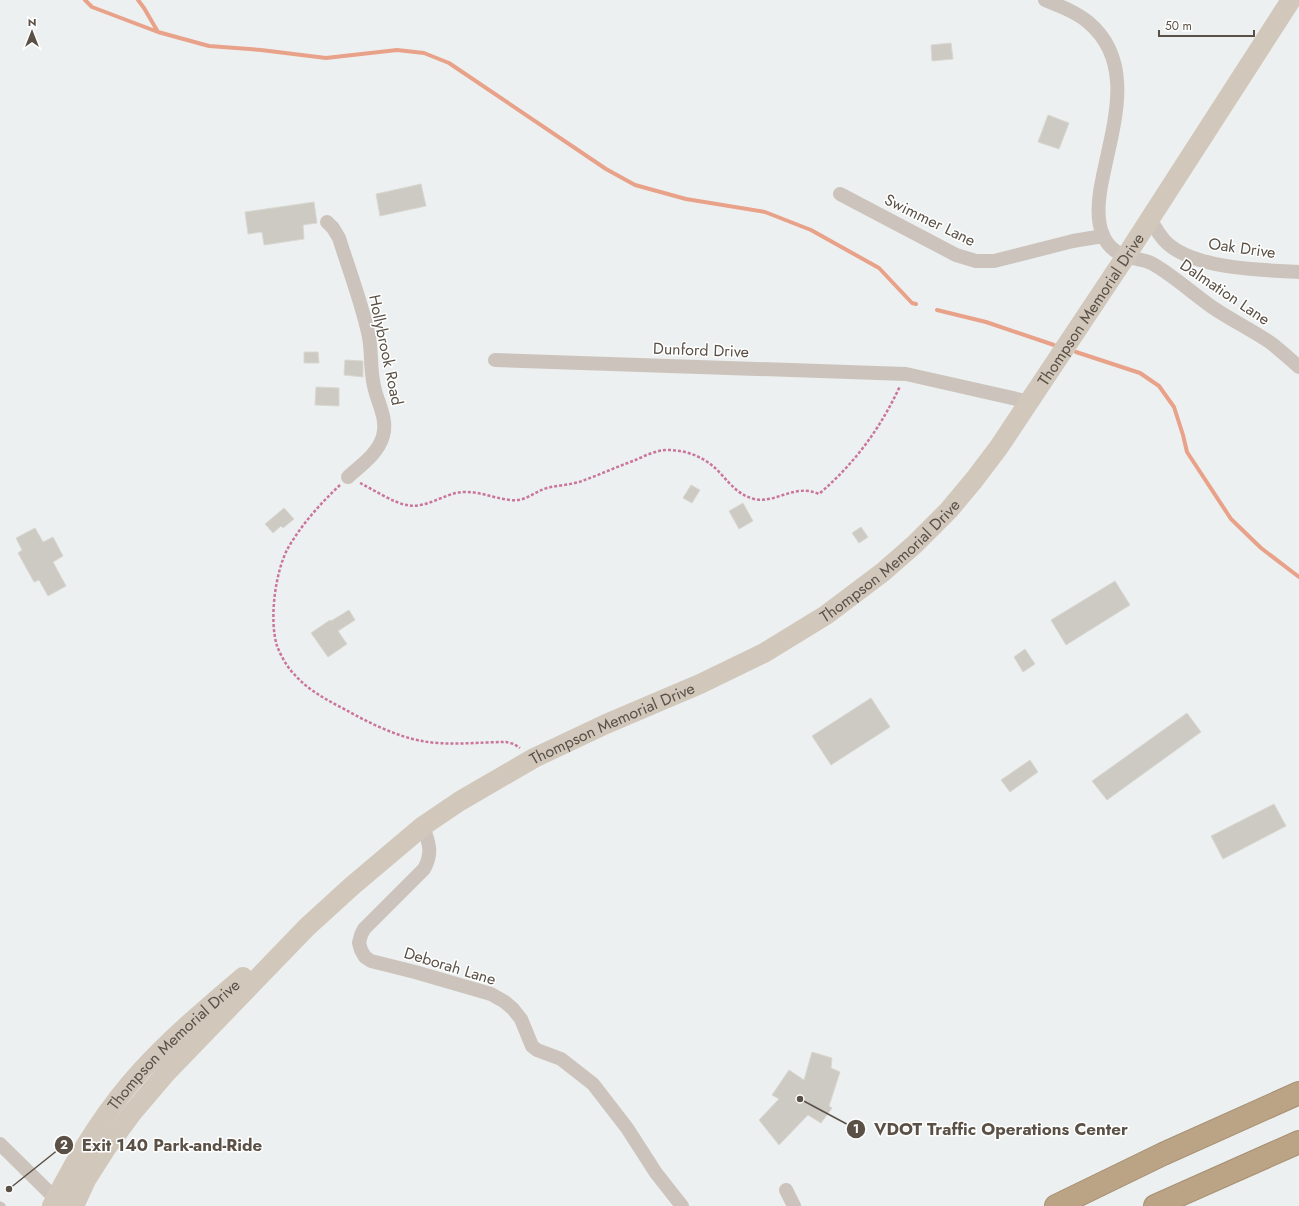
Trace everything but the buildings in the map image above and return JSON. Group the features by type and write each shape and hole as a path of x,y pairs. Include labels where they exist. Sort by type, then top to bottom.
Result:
{"highway":[{"path":"1056,1206 1163,1154 1299,1093"},
{"path":"1154,1206 1299,1142"}],"main road":[{"name":"Thompson Memorial Drive","path":"61,1204 69,1174 93,1134 141,1071 170,1041 276,947 308,927 352,886 423,826 460,801 534,758 594,729 700,684 764,653 826,615 883,572 915,544 948,510 987,464 1030,402 1291,0"}],"street":[{"path":"1045,0 1069,10 1088,22 1097,31 1106,44 1112,55 1117,72 1118,94 1116,113 1101,186 1099,204 1099,226 1103,236"},
{"name":"Swimmer Lane","path":"840,194 956,255 970,260 994,261 1073,241 1103,236"},
{"name":"Oak Drive","path":"1150,218 1156,231 1168,244 1179,252 1199,260 1216,264 1261,270 1299,272"},
{"name":"Hollybrook Road","path":"326,222 333,228 339,238 366,323 374,386 383,416 384,427 380,444 374,452 348,477"},
{"name":"Dalmation Lane","path":"1103,236 1109,245 1118,253 1152,263 1212,307 1271,343 1299,367"},
{"name":"Dunford Drive","path":"495,360 906,374 1030,402"},
{"name":"Deborah Lane","path":"423,826 429,844 430,853 428,862 424,869 364,930 359,943 365,957 371,961 490,994 505,1002 520,1018 532,1046 537,1050 561,1059 593,1084 607,1100 656,1173 682,1206"},
{"path":"0,1144 61,1204"},
{"path":"786,1190 794,1206"}],"path":[{"path":"534,758 514,744 506,742 436,743 411,739 356,716 316,693 303,684 293,674 285,662 278,646 275,631 274,615 277,583 287,550 299,531 322,503 348,477 405,505 410,506 422,505 461,492 476,492 510,500 521,500 547,488 580,481 655,452 669,450 683,451 697,455 710,463 721,473 733,488 744,496 760,500 796,491 807,491 819,494 838,478 870,440 883,419 906,374"}],"waterway":[{"path":"85,0 92,7 158,32 209,46 261,50 326,58 397,50 424,53 449,63 606,169 635,185 686,199 765,212 811,230 879,268 912,303 916,304"},
{"path":"138,0 158,32"},
{"path":"937,310 986,322 1054,345"},
{"path":"1076,352 1140,373 1159,386 1174,407 1187,452 1231,519 1261,548 1299,577"}],"place":[{"name":"VDOT Traffic Operations Center","path":"800,1099"},
{"name":"Exit 140 Park-and-Ride","path":"9,1189"}]}
